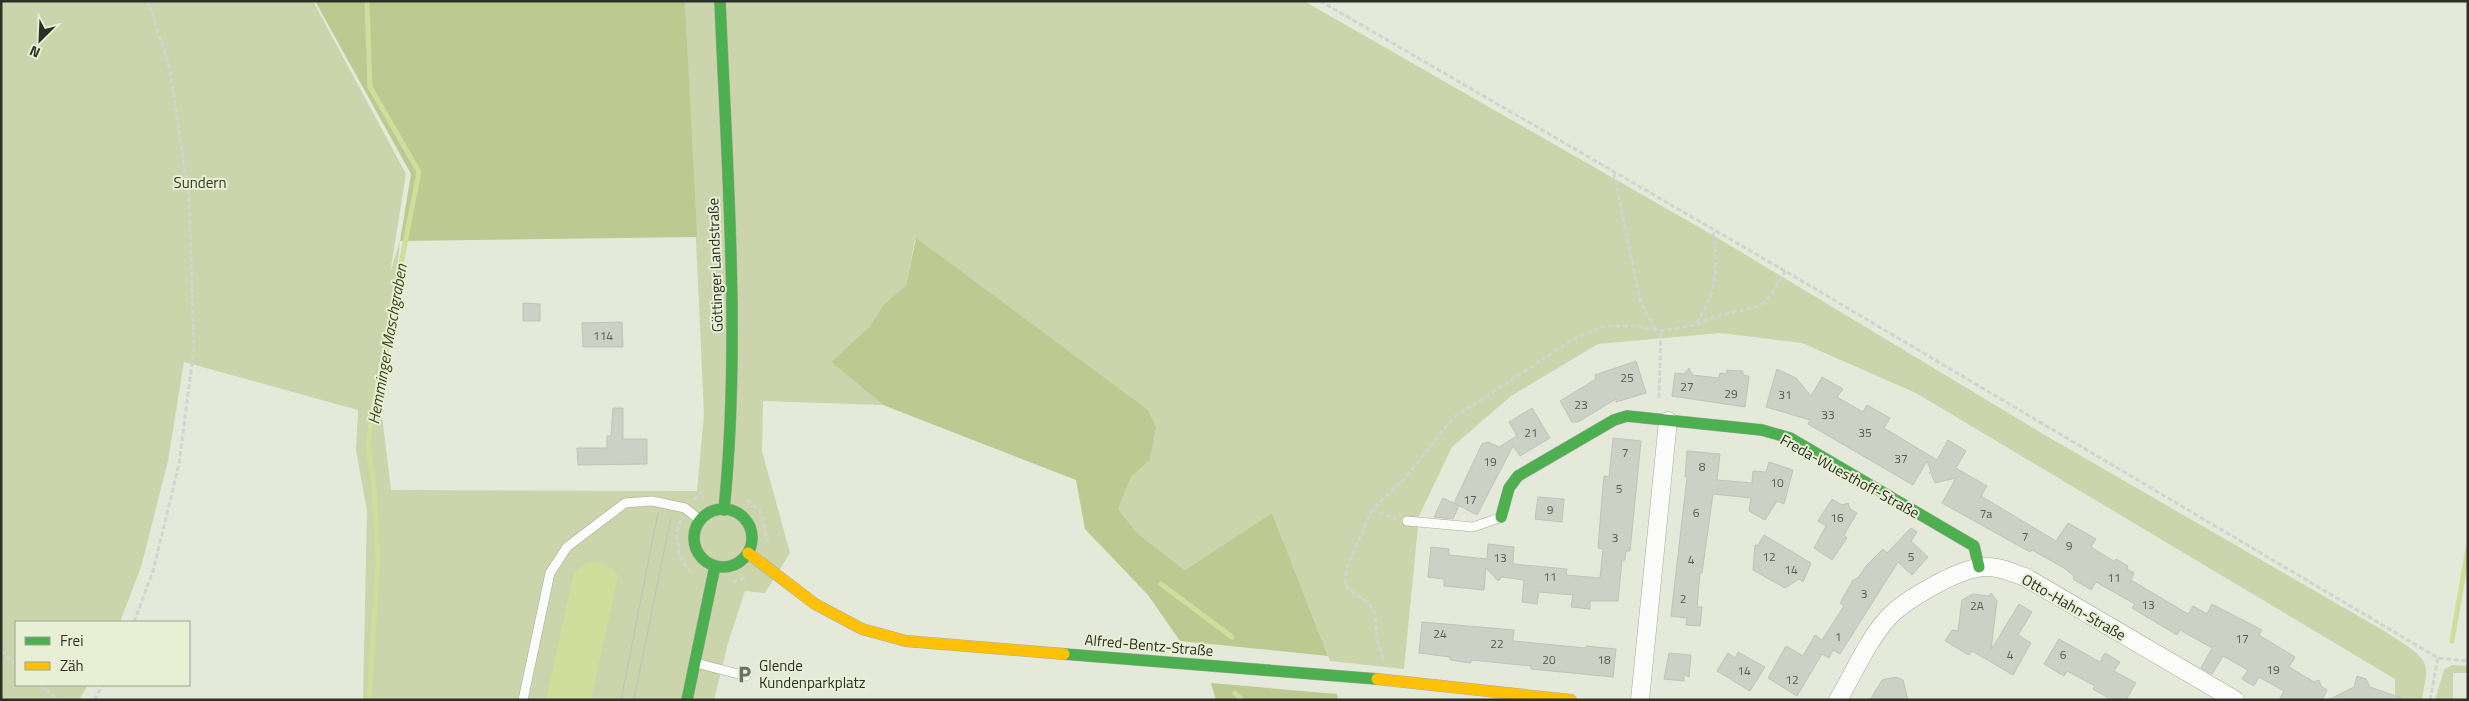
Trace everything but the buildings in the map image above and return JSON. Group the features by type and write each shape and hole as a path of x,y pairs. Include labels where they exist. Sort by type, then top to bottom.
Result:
{"street":[{"name":"Göttinger Landstraße","path":"720,1 732,298 732,412 724,510"},
{"name":"Freda-Wuesthoff-Straße","path":"1501,517 1509,488 1518,476 1614,420 1627,416 1762,430 1790,438 1974,546 1978,567"},
{"path":"1640,700 1663,420"},
{"path":"724,510 736,512 745,519 751,529 752,541 748,553 738,563 731,566 715,566 700,556 696,547 696,529 701,521 715,511 724,510"},
{"name":"Alfred-Bentz-Straße","path":"748,553 815,604 862,629 906,641 1380,681 1571,700"},
{"path":"687,700 715,566"},
{"name":"Otto-Hahn-Straße","path":"1838,700 1888,618 1900,607 1954,575 1978,567 2001,568 2026,577 2235,700"}],"lane":[{"path":"523,700 550,573 567,547 625,503 652,501 685,508 701,521"},
{"path":"1407,520 1473,527 1501,517"},
{"path":"695,663 746,676"}],"path":[{"path":"134,621 153,571 179,464 194,348 189,200 170,69 148,1"},
{"path":"1320,1 1784,271 2438,658 2468,661"},
{"path":"1614,172 1641,302 1655,330"},
{"path":"1695,325 1712,297 1716,247 1712,229"},
{"path":"1380,681 1385,667 1376,638 1375,612 1368,604 1348,590 1345,581 1346,569 1372,510 1407,476 1453,418 1577,337 1604,326 1637,326 1661,331 1695,325 1722,314 1761,305 1773,292 1784,271"},
{"path":"1661,331 1663,420"},
{"path":"706,483 727,486 744,488 747,501 760,511 769,548 776,553 756,582 744,577 732,583 726,590 692,585 691,570 679,555 677,531 685,508 703,492 706,483"},
{"path":"1372,510 1387,517 1407,520"},
{"path":"1,651 15,663"},
{"path":"2430,700 2438,658"},
{"path":"41,686 59,700"},
{"path":"94,700 102,686"}],"green space":[{"name":"Sundern","path":"1,1 313,1 406,174 390,273 400,241 382,416 391,490 697,491 704,414 685,1 1304,1 1716,237 2043,434 2386,632 2415,652 2424,662 2426,668 2422,700 2395,700 2395,679 1916,393 1802,343 1720,333 1598,344 1511,396 1452,447 1419,516 1404,669 1330,661 1272,513 1185,570 1138,534 1118,509 1131,477 1150,460 1156,428 915,239 906,286 884,304 870,326 831,362 883,405 763,401 762,451 790,553 765,593 745,591 728,643 714,700 363,700 367,511 356,450 358,410 184,362 168,461 141,567 120,621 15,621 15,686 87,686 79,700 1,700"},
{"path":"2452,665 2468,666 2468,673 2453,673 2453,700 2435,700 2444,670"}],"shaded area":[{"path":"315,1 685,1 697,237 400,241 411,174"},
{"path":"916,238 1148,410 1156,428 1150,460 1131,477 1118,509 1138,534 1185,570 1272,513 1328,656 1180,641 1148,595 1085,529 1076,480 883,405 831,362 870,326 884,304 906,286"},
{"path":"600,562 614,570 618,576 591,700 546,700 574,572 587,563"},
{"path":"1211,683 1337,694 1338,700 1216,700"}],"waterway":[{"name":"Hemminger Maschgraben","path":"367,1 370,87 419,172 372,412 368,447 374,487 378,558 369,700"},
{"path":"2452,641 2468,548"},
{"path":"1161,584 1232,637"},
{"path":"1235,693 1242,700"}],"tram line":[{"path":"621,700 658,513"},
{"path":"634,700 671,517"}],"traffic: fast":[{"path":"720,1 729,192 732,319 732,383 724,510"},
{"path":"1501,517 1509,488 1518,476 1614,420 1627,416 1762,430 1790,438 1974,546 1979,567"},
{"path":"723,509 739,514 747,522 752,538 747,554 739,562 723,567 707,562 699,554 694,538 699,522 707,514 723,509"},
{"path":"687,700 715,566"},
{"path":"1064,654 1377,679"}],"traffic: slow":[{"path":"748,553 815,604 862,629 906,641 1064,654"},
{"path":"1377,679 1571,700"}],"place":[{"name":"Glende Kundenparkplatz","path":"745,674"}]}
